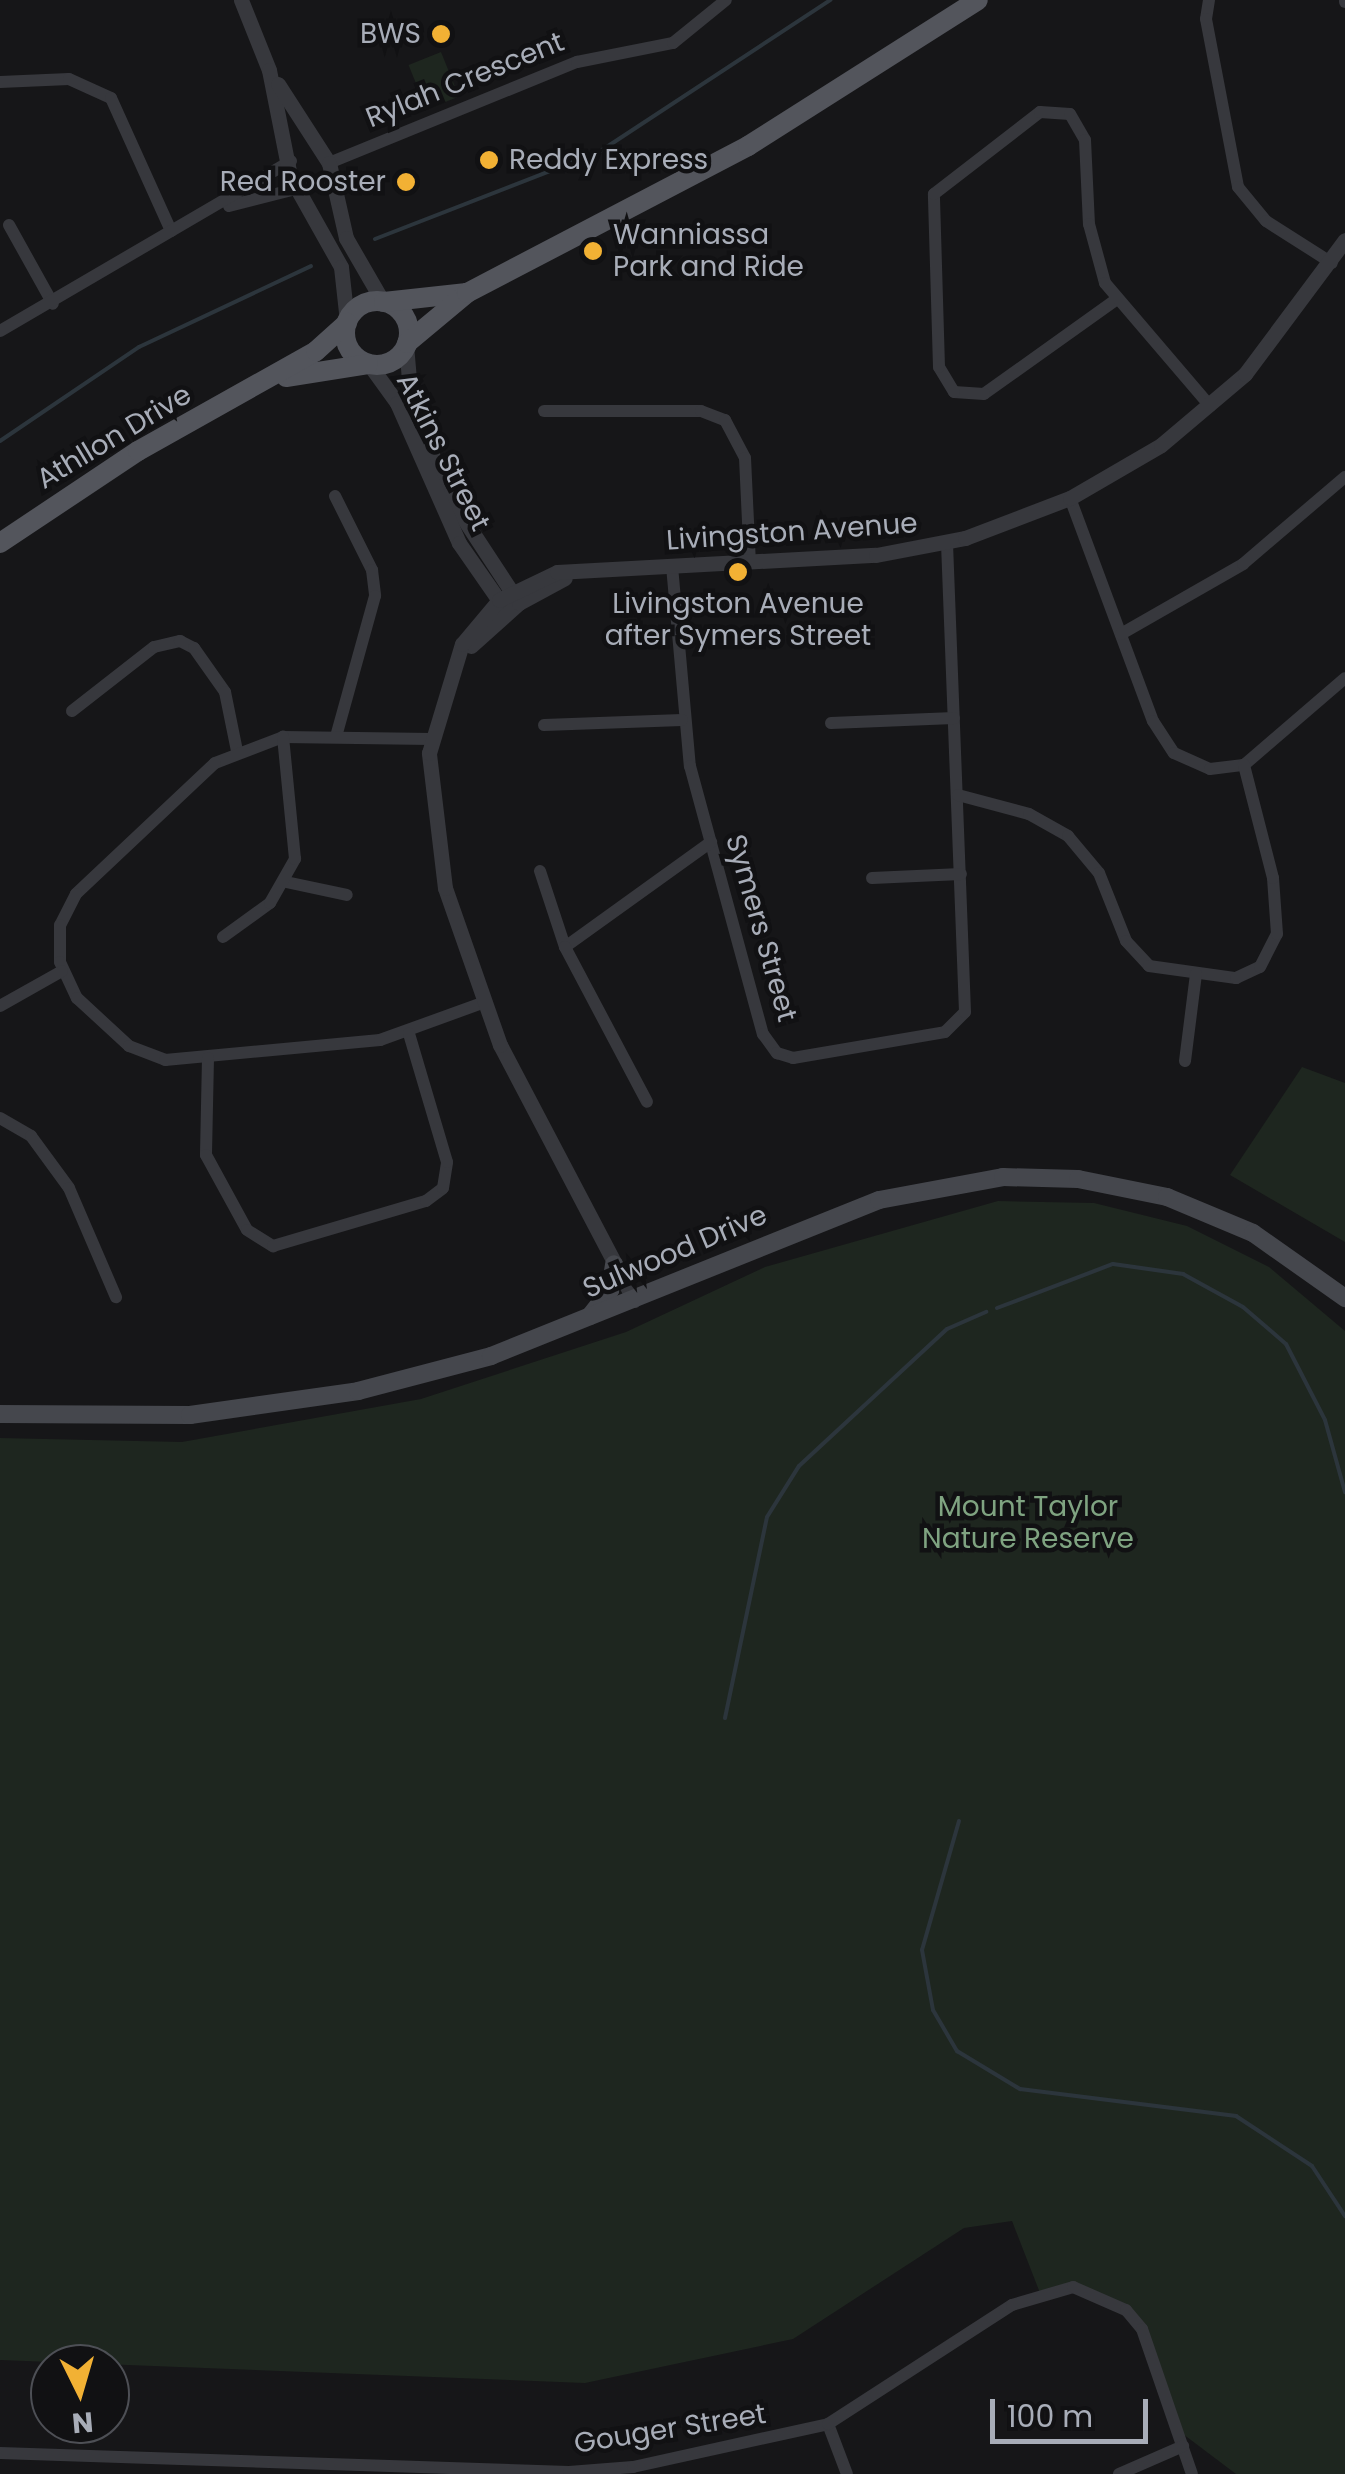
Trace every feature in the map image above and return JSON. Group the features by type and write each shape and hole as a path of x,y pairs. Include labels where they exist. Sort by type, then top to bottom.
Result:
{"main road":[{"path":"828,97 958,0"},
{"path":"466,293 362,305 347,322 348,348 368,364 391,362 406,344 466,293 664,194 828,97 978,0"},
{"path":"383,302 404,318 406,344"},
{"name":"Athllon Drive","path":"0,543 138,451 262,384 347,322"},
{"name":"Athllon Drive","path":"262,384 368,364"},
{"name":"Sulwood Drive","path":"0,1414 190,1415 317,1399 491,1356 848,1210 954,1182 1003,1177 1089,1180 1167,1197 1253,1233 1345,1298"},
{"path":"586,1320 606,1298 614,1264"}],"street":[{"path":"241,0 269,70 300,188 341,267 347,322"},
{"name":"Rylah Crescent","path":"327,163 577,62 672,43 726,0"},
{"path":"1209,0 1206,19 1238,187 1266,222 1332,263"},
{"path":"269,70 327,163 352,255 383,302"},
{"path":"0,82 70,79 111,98 171,231"},
{"path":"1117,299 984,394 954,392 938,367 934,194 1040,112 1070,114 1086,140 1096,265 1117,299 1210,406"},
{"path":"0,331 214,210 309,150 327,163"},
{"path":"214,210 300,188 317,189 327,163"},
{"path":"9,226 53,304"},
{"name":"Livingston Avenue","path":"450,673 509,602 536,580 605,570 750,563 947,543 1070,498 1210,406 1276,340 1345,240"},
{"name":"Atkins Street","path":"406,344 412,402 448,495 486,570"},
{"name":"Atkins Street","path":"368,364 397,403 443,514 509,602"},
{"path":"544,410 579,417 701,412 725,420 745,458 750,563"},
{"path":"1121,634 1243,564 1345,477"},
{"path":"334,496 372,570 375,596 336,736"},
{"path":"1070,498 1167,747 1210,769 1244,765 1342,687"},
{"name":"Symers Street","path":"672,566 682,720 710,842 763,1034 778,1053 793,1058 945,1032 960,1021 966,1001 947,543"},
{"path":"479,620 486,570 536,580"},
{"name":"Livingston Avenue","path":"605,570 564,578 479,620 450,673 430,740 440,864 482,1003 634,1300"},
{"path":"72,711 154,647 180,641 194,648 225,692 237,751"},
{"path":"831,723 954,718"},
{"path":"544,726 682,720"},
{"path":"223,936 286,882 296,832 283,737"},
{"path":"430,740 283,737 237,751 195,780 76,894 60,925 62,972 78,998 129,1046 165,1060 409,1034 482,1003"},
{"path":"958,795 1028,814 1068,836 1100,873 1138,959 1196,974 1248,975 1277,934 1273,878 1244,765"},
{"path":"565,947 710,842"},
{"path":"540,871 565,947 646,1102"},
{"path":"872,878 961,874"},
{"path":"286,882 347,895"},
{"path":"0,1006 62,972"},
{"path":"1185,1060 1196,974"},
{"path":"208,1058 206,1155 247,1230 272,1246 426,1201 443,1188 447,1162 409,1034"},
{"path":"0,1118 32,1136 70,1188 116,1297"},
{"name":"Gouger Street","path":"0,2453 569,2472 633,2466 828,2424 1012,2305 1073,2288 1126,2310 1142,2330 1192,2474"},
{"path":"828,2424 847,2474"},
{"path":"1119,2474 1184,2446"}],"green space":[{"path":"441,52 459,97 427,110 409,65"},
{"path":"1302,1067 1345,1083 1345,1242 1230,1175"},
{"name":"Mount Taylor Nature Reserve","path":"998,1201 1094,1203 1187,1226 1269,1267 1345,1331 1345,2474 1236,2474 1179,2431 1155,2353 1126,2310 1073,2287 1040,2293 1012,2221 964,2228 793,2339 585,2383 130,2365 130,2344 30,2344 30,2361 0,2360 0,1438 182,1442 421,1399 626,1332 765,1267"}],"waterway":[{"path":"375,239 599,152 830,0"},
{"path":"0,441 139,347 311,266"},
{"path":"997,1308 1113,1264 1183,1274 1243,1307 1286,1344 1325,1420 1345,1492"},
{"path":"725,1718 767,1517 799,1466 947,1329 986,1312"},
{"path":"959,1821 922,1950 933,2010 957,2051 1020,2089 1236,2116 1312,2166 1345,2216"}],"place":[{"name":"BWS","path":"441,34"},
{"name":"Reddy Express","path":"489,160"},
{"name":"Red Rooster","path":"406,182"},
{"name":"Wanniassa Park and Ride","path":"593,251"},
{"name":"Livingston Avenue after Symers Street","path":"738,572"}]}
